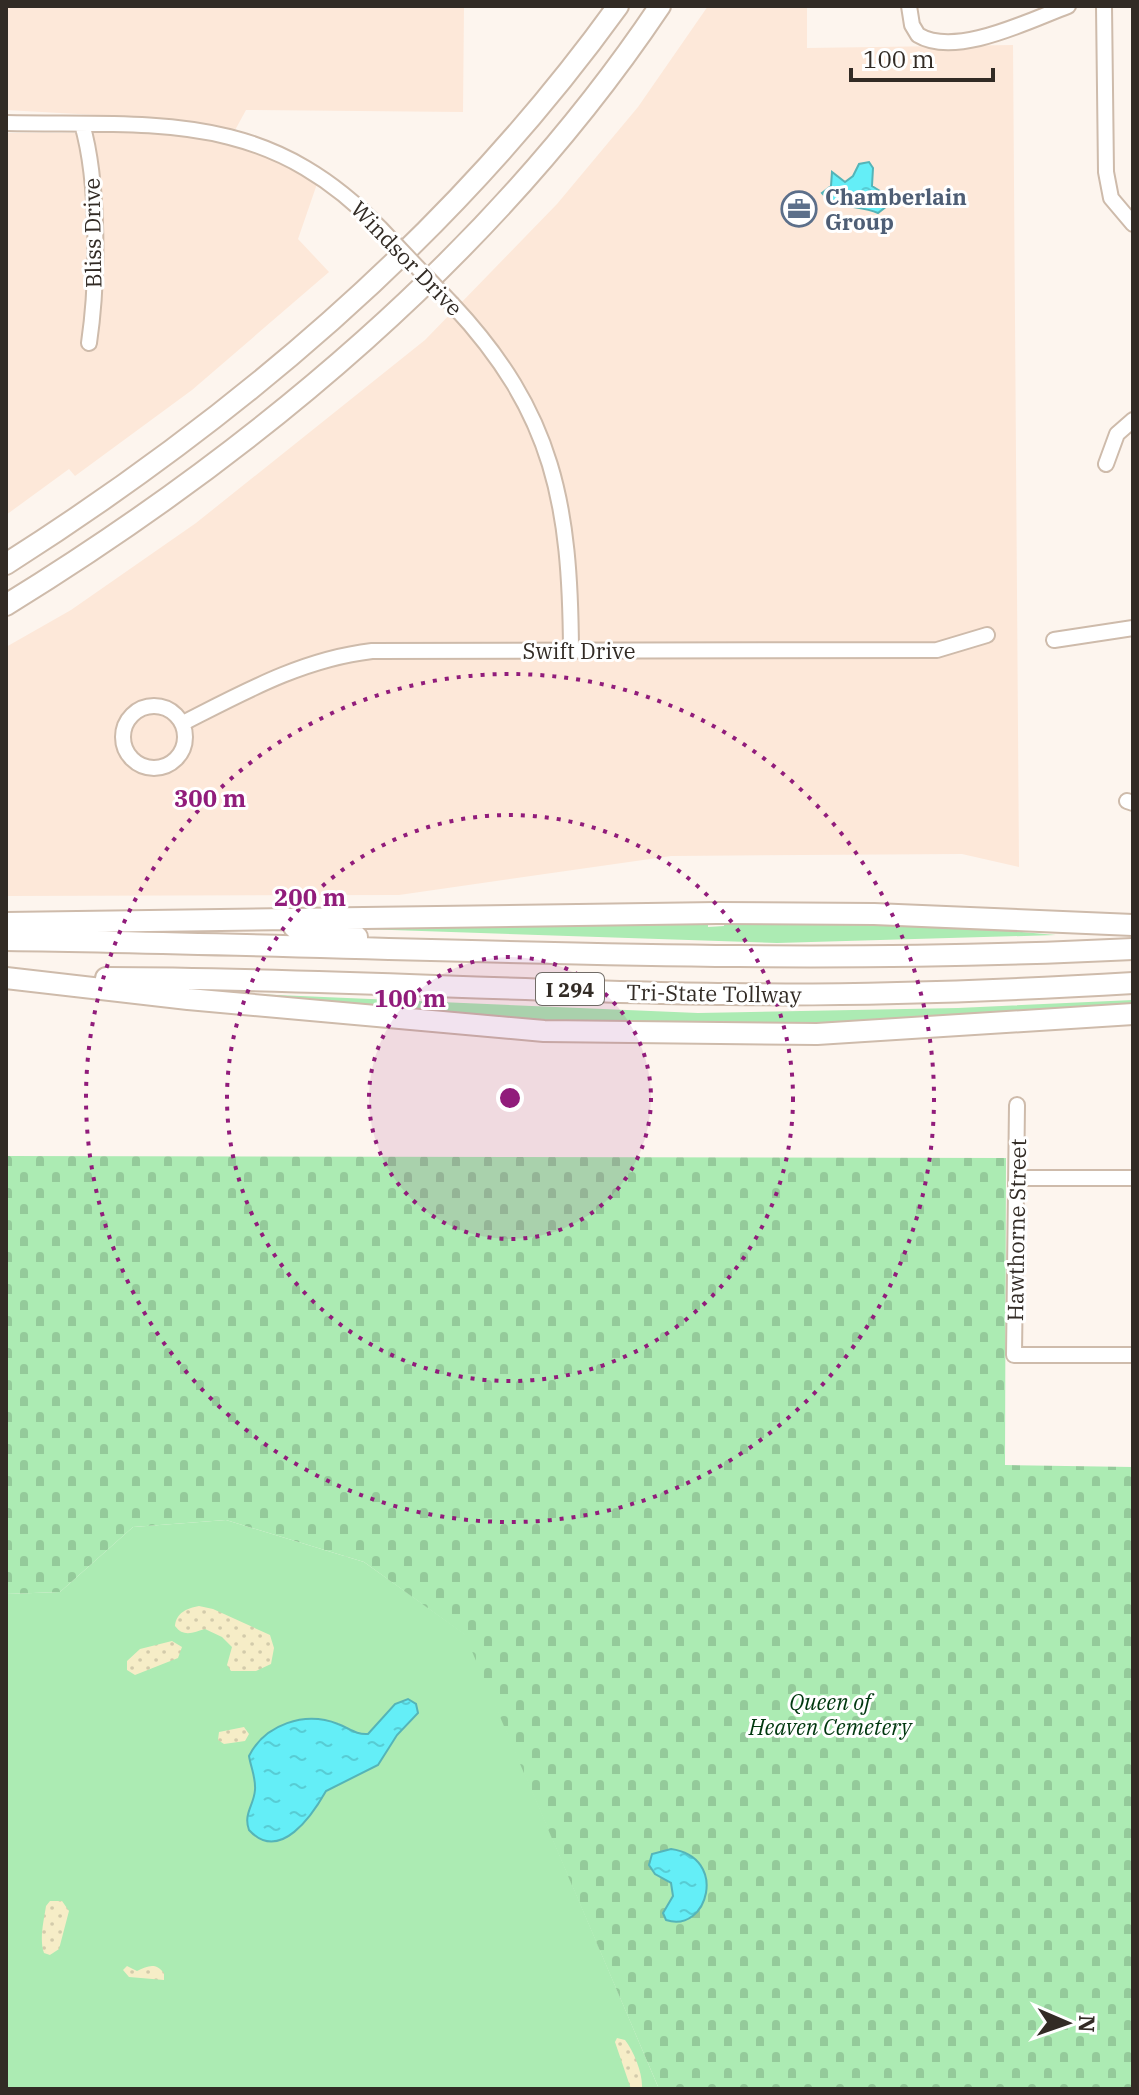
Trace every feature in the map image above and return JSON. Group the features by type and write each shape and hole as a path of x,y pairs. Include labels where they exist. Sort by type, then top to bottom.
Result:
{"highway":[{"path":"6,564 192,435 350,303 500,154 572,69 618,6"},
{"path":"6,605 204,470 295,397 395,309 552,150 660,6"},
{"path":"6,923 717,913 874,914 1133,925"},
{"path":"208,919 331,932 408,949"},
{"name":"Tri-State Tollway","path":"6,940 766,957 899,957 1133,949"},
{"path":"6,978 188,999 544,1031 817,1034 1133,1014"},
{"name":"Tri-State Tollway","path":"6,978 318,980 727,994 927,993 1133,983"}],"street":[{"path":"909,6 914,30 936,42 972,39 1068,6"},
{"path":"1104,6 1106,172 1111,198 1129,222"},
{"name":"Windsor Drive","path":"6,123 188,128 257,143 326,180 380,228 475,329 513,380 548,452 561,499 569,547 571,650"},
{"name":"Bliss Drive","path":"82,124 91,156 94,311 89,343"},
{"path":"1106,464 1117,434 1133,420"},
{"path":"1054,640 1133,628"},
{"name":"Swift Drive","path":"183,723 282,674 352,653 937,650 987,635"},
{"path":"161,706 170,709 183,723 185,742 169,764 151,768 142,766 126,751 123,730 138,710 161,706"},
{"name":"Hawthorne Street","path":"1017,1105 1014,1355 1133,1355"},
{"path":"1017,1178 1133,1178"}],"shaded area":[{"path":"6,6 464,6 463,112 246,110 234,132 150,118 6,110"},
{"path":"708,6 807,6 807,48 1013,45 1019,867 962,854 671,856 399,895 6,896 6,647 71,610 196,523 425,340 557,204 638,107"},
{"path":"6,133 180,133 259,149 318,181 298,239 329,272 192,390 75,476 69,469 6,515"}],"green space":[{"path":"725,918 835,925 930,924 1056,935 777,943 333,928 708,921 708,927 724,926"},
{"path":"253,994 698,1013 958,1008 1133,1000 1133,1004 954,1021 725,1027 724,1021 708,1021 707,1029 582,1025"},
{"name":"Queen of Heaven Cemetery","path":"6,1156 1006,1158 1005,1465 1133,1467 1133,2089 659,2089 465,1635 364,1562 226,1520 133,1527 60,1592 6,1594"},
{"path":"226,1520 364,1562 466,1635 659,2089 6,2089 6,1594 60,1592 133,1527"}],"sand":[{"path":"199,1606 213,1609 270,1635 274,1648 271,1664 256,1671 231,1671 227,1665 232,1647 222,1637 205,1629 189,1633 178,1630 175,1626 180,1614"},
{"path":"172,1641 182,1647 178,1658 135,1675 127,1670 127,1661 140,1649"},
{"path":"244,1727 249,1734 245,1741 224,1744 218,1740 219,1732"},
{"path":"50,1901 62,1901 69,1911 59,1949 50,1955 44,1953 42,1936 46,1906"},
{"path":"127,1966 137,1971 158,1967 164,1973 164,1980 129,1977 123,1970"},
{"path":"617,2038 625,2040 635,2057 642,2089 631,2089 615,2042"}],"water":[{"path":"869,162 873,168 872,186 888,196 887,206 878,213 841,205 822,193 831,186 832,172 845,182 853,176 859,164"},
{"path":"408,1699 416,1704 418,1713 397,1735 378,1765 326,1791 313,1812 284,1839 261,1839 249,1830 247,1819 255,1786 249,1756 265,1736 287,1723 312,1719 368,1734 395,1704"},
{"path":"671,1849 689,1855 701,1865 706,1879 706,1893 701,1906 693,1916 681,1921 666,1920 663,1913 673,1896 671,1883 655,1874 649,1865 652,1854"}],"place":[{"name":"Chamberlain Group","path":"799,209"}]}
